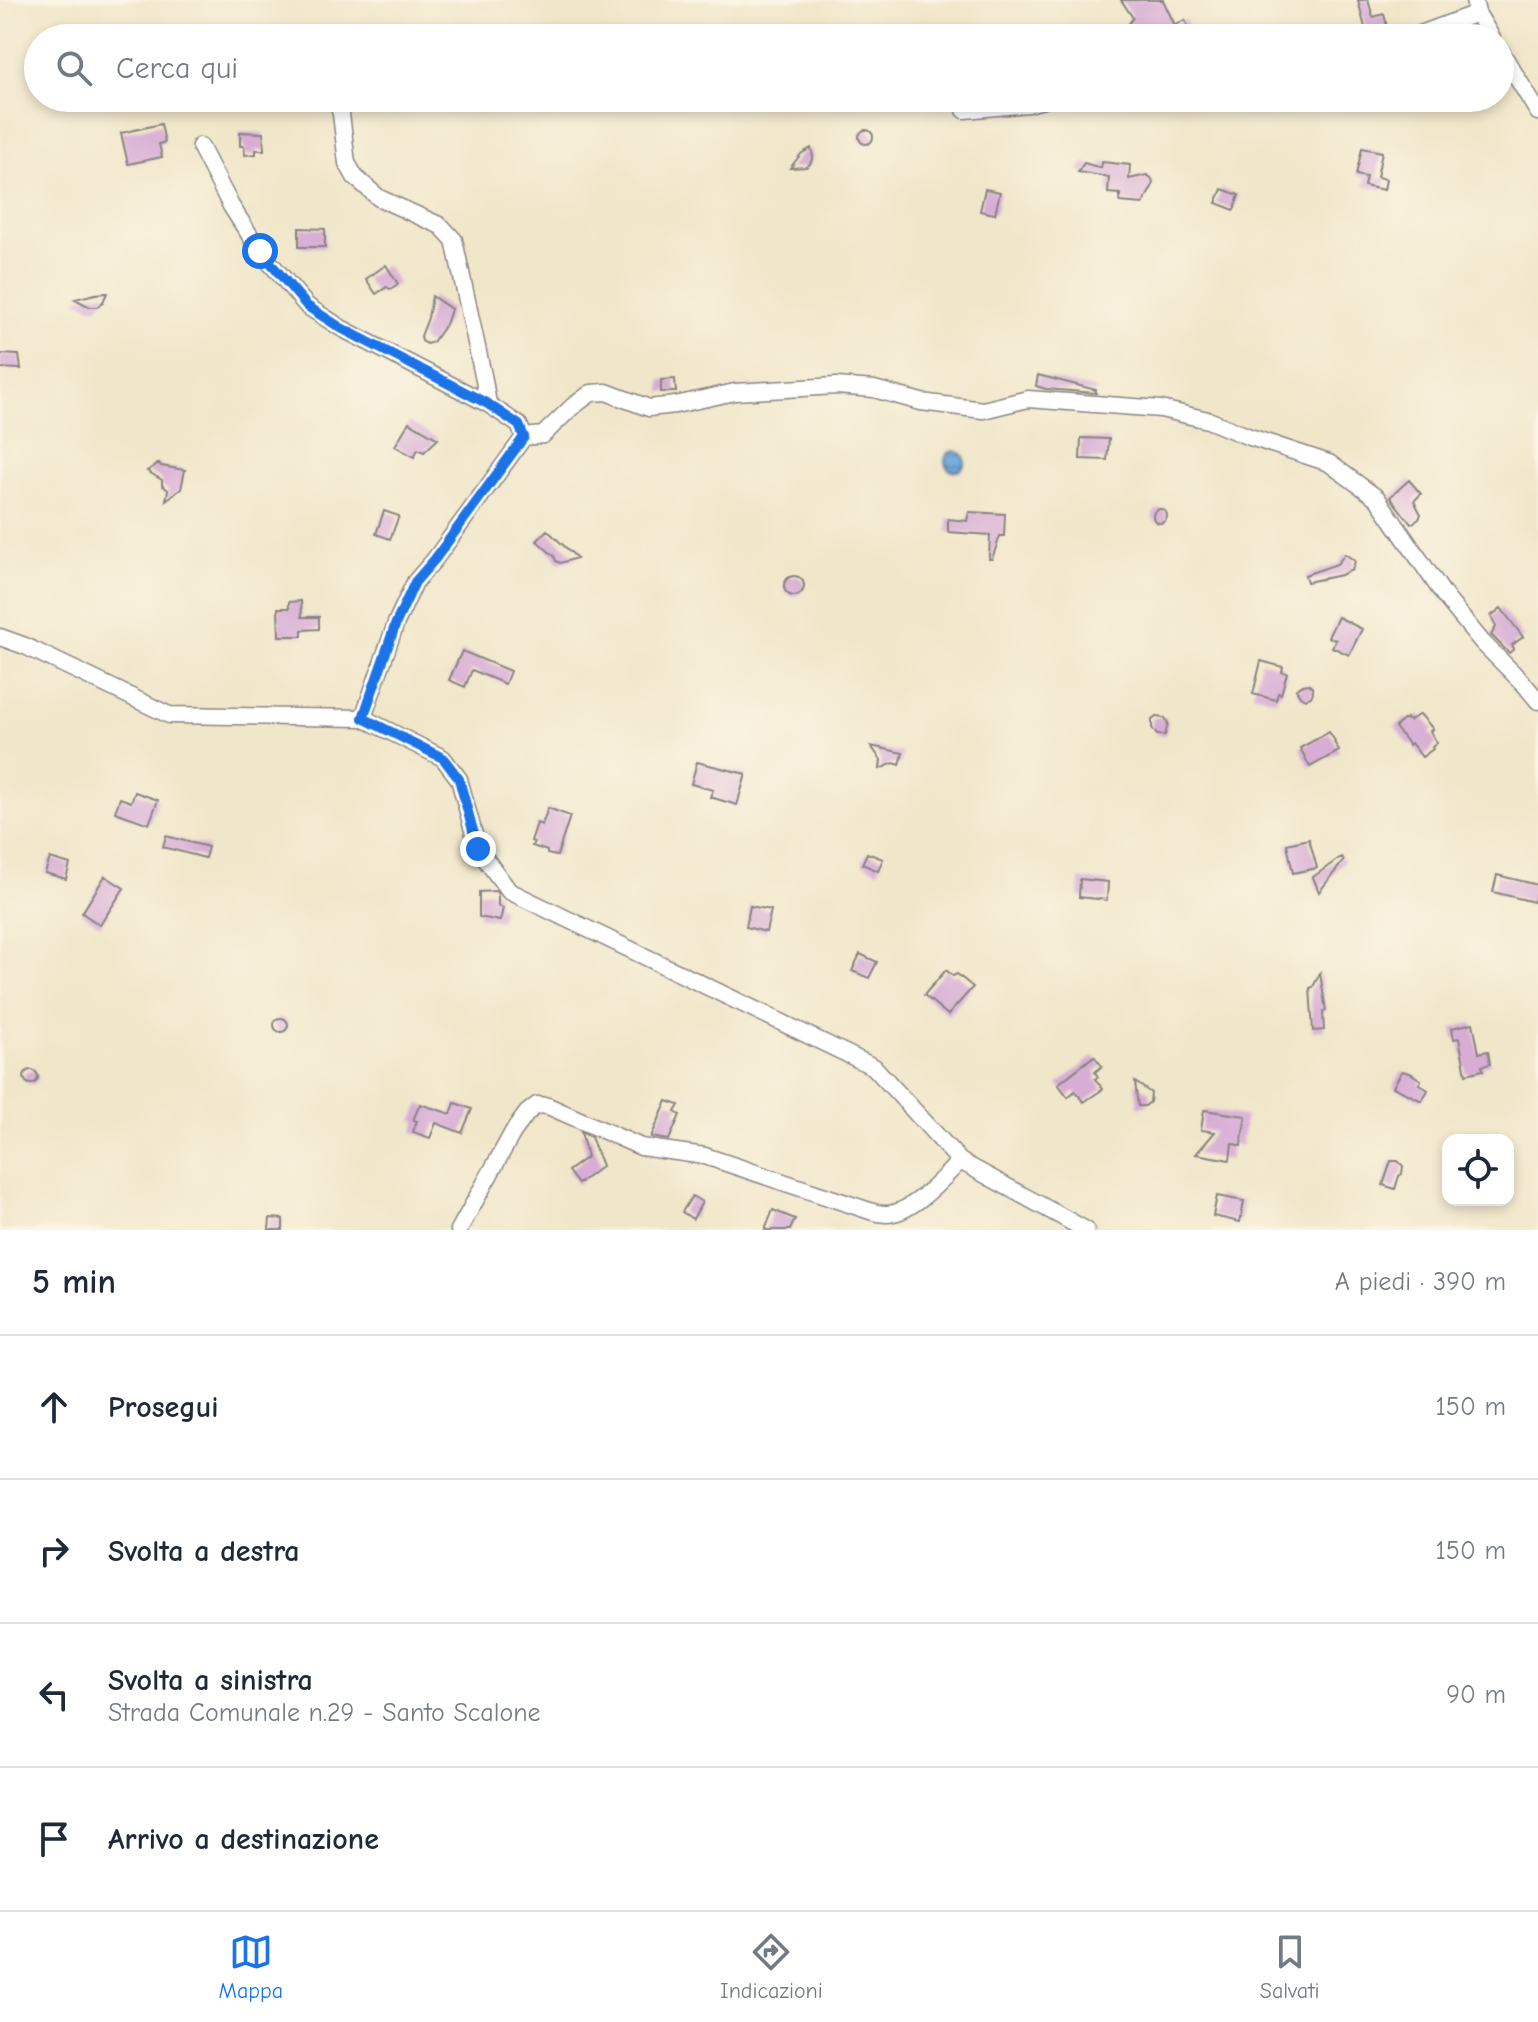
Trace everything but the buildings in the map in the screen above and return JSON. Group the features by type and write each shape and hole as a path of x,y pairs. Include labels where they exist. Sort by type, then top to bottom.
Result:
{"street":[{"path":"1439,24 1476,6 1485,24"},
{"path":"1514,73 1538,112"},
{"path":"340,112 347,163 355,177 379,198 441,226 454,240 488,404"},
{"path":"200,146 231,206 260,251 307,306 341,328 488,404 519,425 524,437"},
{"path":"363,718 396,623 415,582 524,437 543,435 591,393 606,392 649,408 735,392 836,386 874,389 921,402 983,410 1028,399 1161,409 1208,420 1329,463 1377,498 1455,609 1538,701"},
{"path":"0,637 169,715 363,718 443,758 459,779 478,849 509,891 874,1067 960,1161 1083,1229"},
{"path":"459,1230 513,1132 537,1105 548,1106 641,1147 716,1159 873,1212 888,1214 904,1209 920,1198 960,1161"}],"water":[{"path":"955,451 962,454 965,461 962,468 955,471 948,468 945,461 948,454"}],"route":[{"path":"260,251 307,306 341,328 488,404 519,425 524,437 415,582 396,623 363,718 443,758 459,779 478,849"}]}
